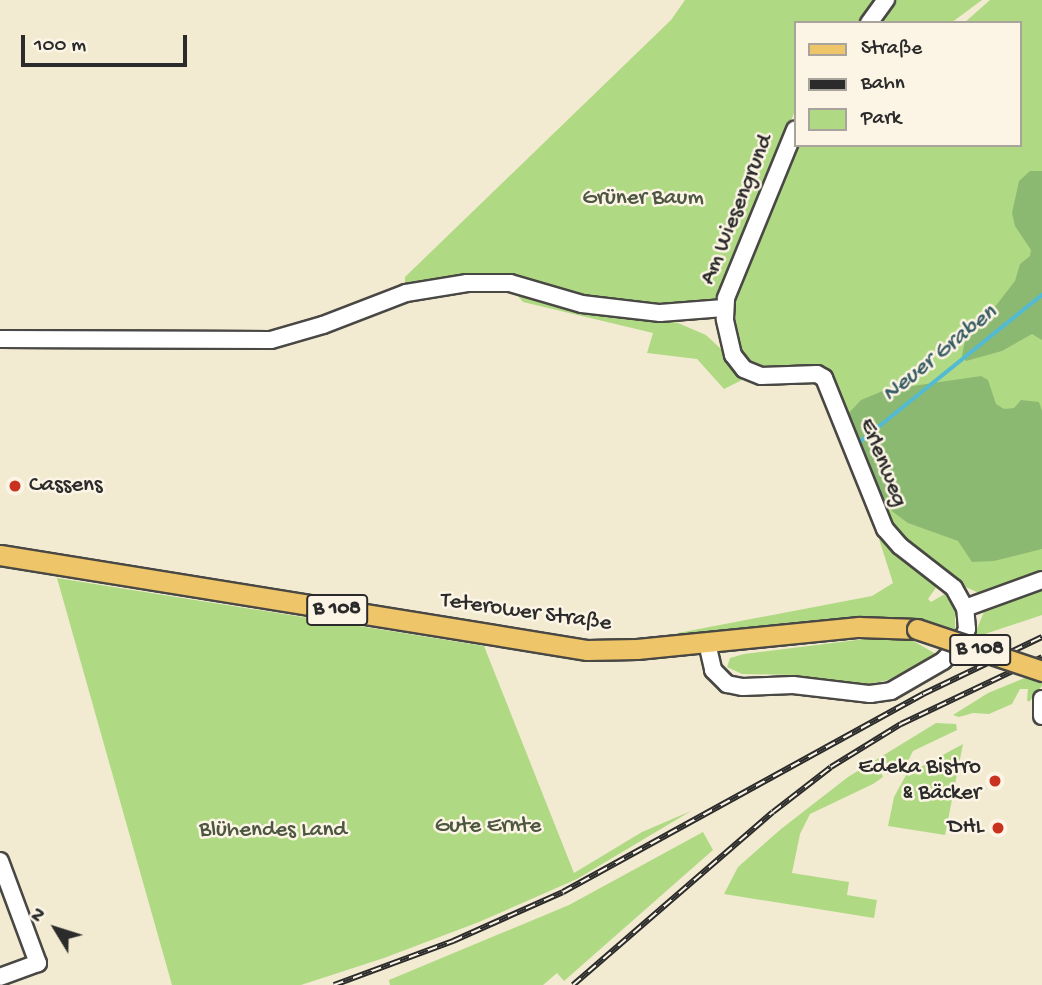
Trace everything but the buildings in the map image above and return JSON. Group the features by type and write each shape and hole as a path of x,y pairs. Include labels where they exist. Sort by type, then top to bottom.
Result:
{"main road":[{"name":"Teterower Straße","path":"0,555 563,647 611,651 708,649 859,627 917,629 1042,671"}],"street":[{"path":"870,21 886,0"},
{"name":"Am Wiesengrund","path":"724,308 729,288 794,132"},
{"path":"0,339 271,340 323,325 406,293 467,283 510,283 582,304 664,314 724,308"},
{"name":"Erlenweg","path":"724,308 733,355 744,369 761,376 817,373 824,378 885,529 900,546 949,583 965,608"},
{"path":"708,649 716,676 735,686 780,684 853,694 881,693 943,662 954,651 967,629 965,608 1042,580"},
{"path":"1042,699 1042,716"},
{"path":"0,861 38,963 0,977"}],"green space":[{"name":"Grüner Baum","path":"685,0 878,0 863,21 794,21 794,113 719,296 702,306 628,306 508,278 405,284 405,277 671,20"},
{"path":"897,0 982,0 954,21 881,21 886,10 891,10"},
{"path":"990,0 1042,0 1042,574 979,593 959,584 906,541 891,525 831,379 761,373 738,353 730,300 794,147 1021,147 1021,21 966,21"},
{"path":"1030,171 1042,171 1042,340 1032,334 1002,351 966,361 962,356 965,340 975,324 994,308 1015,281 1020,264 1030,256 1031,250 1015,226 1012,213 1019,181"},
{"path":"510,287 678,323 706,335 750,376 724,389 697,359 647,353 653,333 523,302"},
{"path":"981,376 988,380 996,404 1004,409 1014,408 1021,400 1039,402 1042,411 1042,549 994,561 972,562 958,541 908,523 893,512 874,488 846,416 861,400 885,390"},
{"path":"879,539 937,586 928,599 931,602 945,594 955,611 955,631 925,620 743,628 679,636 678,633 872,596 893,583"},
{"name":"Blühendes Land","path":"57,578 484,646 574,873 642,832 691,811 577,879 479,922 384,958 301,985 172,985"},
{"path":"1042,590 1042,615 973,638 984,612"},
{"path":"881,637 908,638 936,654 888,680 865,685 796,675 742,674 727,667 730,658 744,654"},
{"path":"1042,671 1042,686 1029,702 1028,689 1020,689 1012,704 989,714 973,713 959,717 953,715 988,693"},
{"path":"936,723 956,724 957,730 913,751 909,759 888,775 884,770 881,772 883,777 873,784 810,814 800,834 792,873 849,882 847,895 877,900 874,918 724,894 738,867 781,829 848,777"},
{"path":"963,744 945,835 888,826 894,797 906,775"},
{"path":"703,832 713,850 564,981 557,973 543,985 390,985 389,980 569,905"}],"waterway":[{"name":"Neuer Graben","path":"861,441 1042,295"}],"railway":[{"path":"334,985 453,941 563,892 923,694 1042,637"},
{"path":"573,985 773,812 831,767 901,724 1042,657"}],"place":[{"name":"Cassens","path":"15,486"},
{"name":"Edeka Bistro & Bäcker","path":"995,781"},
{"name":"DHL","path":"998,828"}],"park label":[{"name":"Gute Ernte","path":"488,827"}]}
